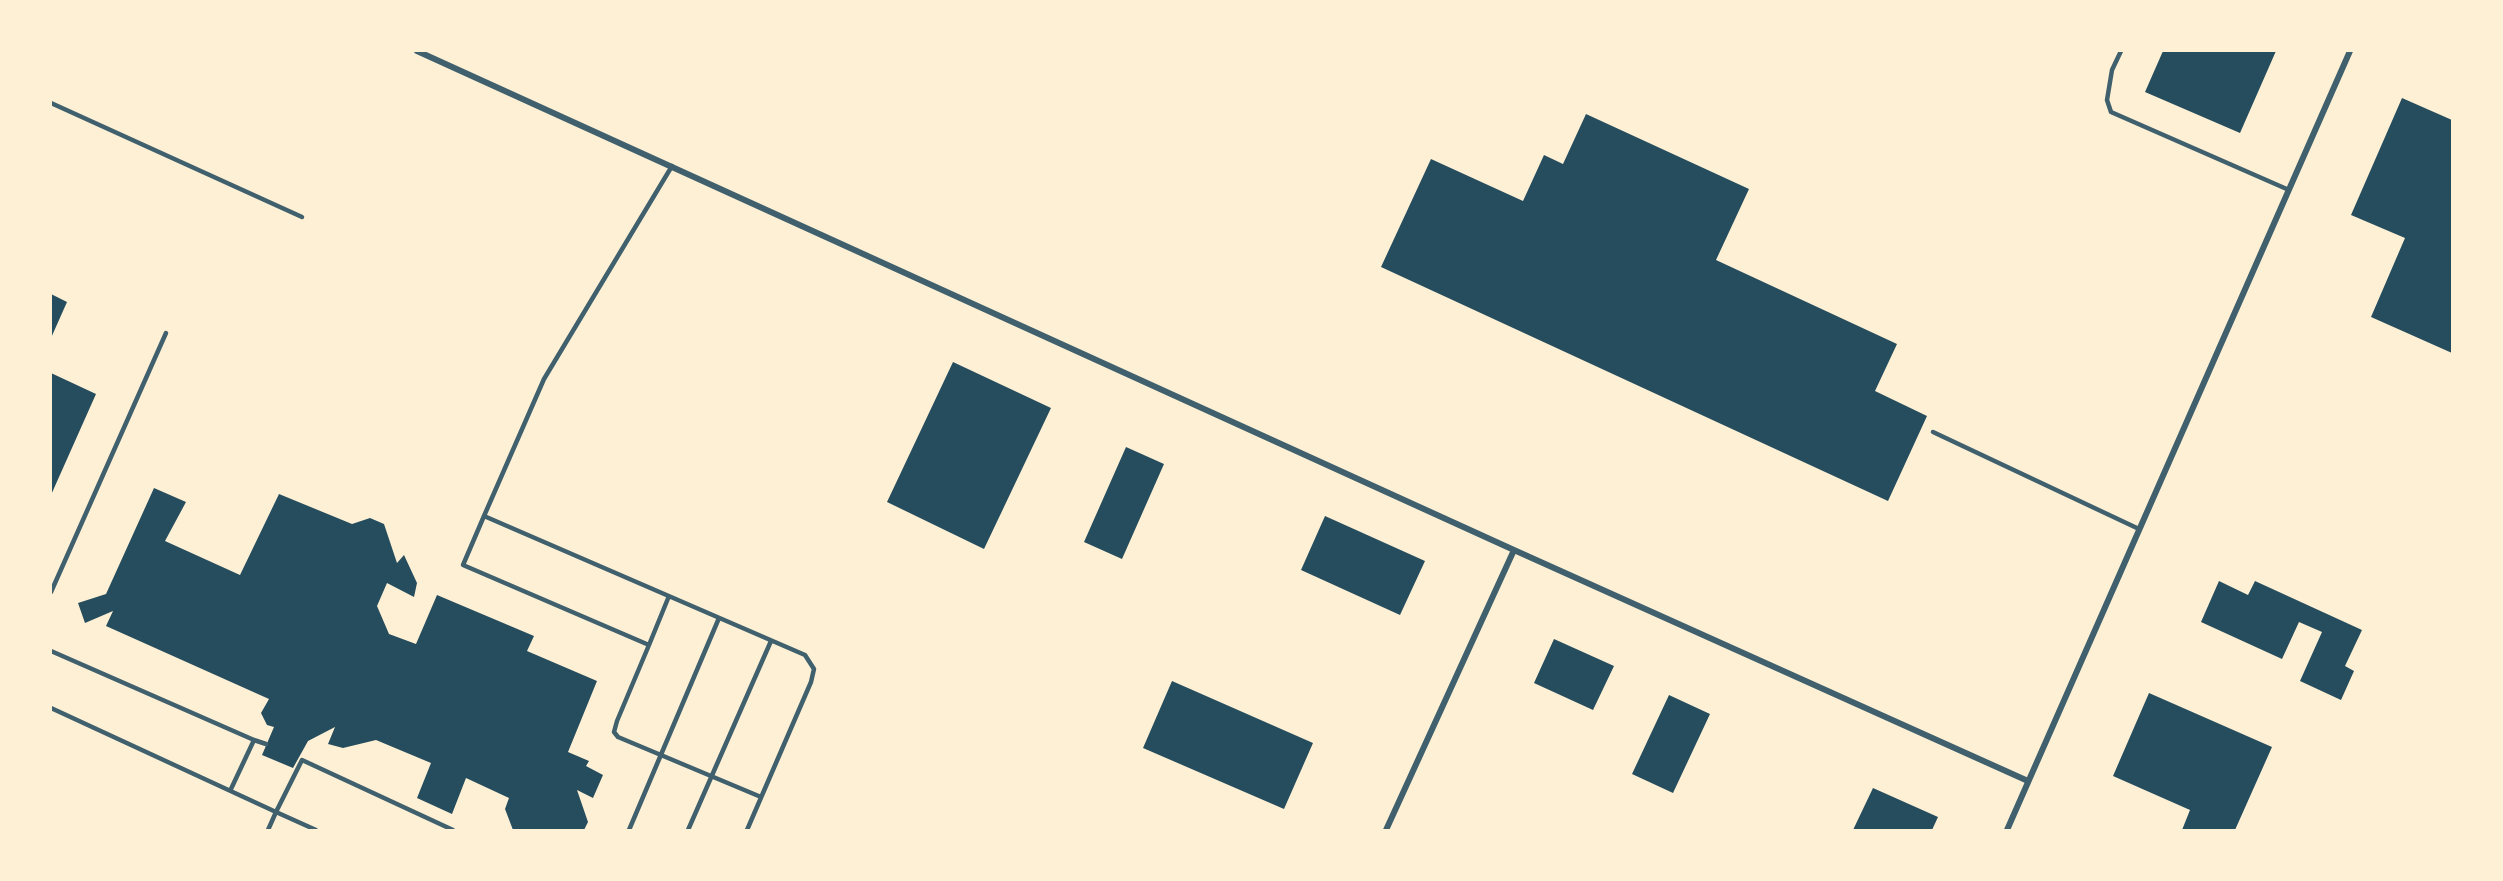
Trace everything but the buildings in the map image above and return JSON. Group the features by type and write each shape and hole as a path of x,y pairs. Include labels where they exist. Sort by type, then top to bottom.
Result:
{"street":[{"path":"417,51 2028,781"},
{"path":"2007,830 2350,51"},
{"path":"1386,830 1514,550"}],"lane":[{"path":"2121,51 2112,70 2108,100 2111,112 2289,190"},
{"path":"51,103 302,217"},
{"path":"649,645 463,565 544,379 672,166"},
{"path":"51,592 166,333"},
{"path":"1933,432 2139,529"},
{"path":"484,516 805,656 814,669 811,682 747,830"},
{"path":"669,596 614,732 618,737 761,797"},
{"path":"629,830 719,618"},
{"path":"688,830 771,641"},
{"path":"51,651 266,744"},
{"path":"51,708 316,830"},
{"path":"231,789 255,740"},
{"path":"268,830 300,759 453,830"}]}
